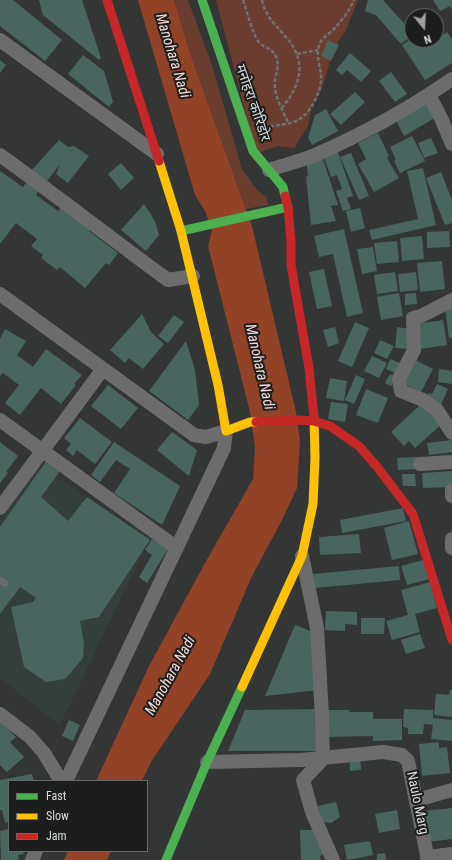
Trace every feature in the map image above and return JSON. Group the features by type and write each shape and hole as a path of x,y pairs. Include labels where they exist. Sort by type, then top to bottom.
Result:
{"main road":[{"path":"107,0 181,231 218,385 226,431 250,422 314,420 330,426 359,446 413,514 452,640"},
{"name":"मनोहरा कोरिडोर","path":"166,860 208,762 302,556 313,504 315,458 314,420 309,368 291,265 288,207 283,187 253,151 202,0"},
{"path":"181,231 288,207"}],"street":[{"path":"0,40 157,154"},
{"path":"269,170 314,155 380,124 429,95 452,79"},
{"path":"429,95 452,144"},
{"path":"0,155 168,280 192,276"},
{"path":"0,294 194,435 206,437 226,431 224,448 66,780"},
{"path":"451,430 437,410 423,400 402,391 399,379 414,350 413,318 421,316 452,300"},
{"path":"0,508 103,369"},
{"path":"0,420 177,548"},
{"path":"420,464 452,462"},
{"path":"452,490 452,496"},
{"path":"452,539 452,548"},
{"path":"302,556 317,628 323,758 303,780 312,812 333,860"},
{"path":"0,714 30,737 44,753 60,780"},
{"name":"Naulo Marg","path":"208,762 301,760 383,752 402,755 408,761 428,859"},
{"path":"417,800 452,790"},
{"path":"428,859 452,854"}],"path":[{"path":"243,0 258,41 274,51 278,67 275,81 281,109 289,124"},
{"path":"262,0 271,22 285,36 297,54 300,74 298,83 289,99 281,109"},
{"path":"245,129 289,124 298,121 311,108 322,80 318,50 319,45 323,38 335,27 351,7 354,0"},
{"path":"297,54 318,50"}],"shaded area":[{"path":"174,0 188,0 212,65 242,169 257,190 266,197 268,205 246,209 190,53"},
{"path":"216,0 358,0 345,32 334,48 322,88 311,109 308,126 294,148 279,146 256,153"},
{"path":"39,466 150,538 60,725 0,678 0,520"}],"water":[{"name":"Manohara Nadi","path":"138,0 174,0 190,53 252,226 296,412 300,440 297,488 281,522 252,576 210,674 151,762 142,780 96,780 149,666 253,479 255,448 250,412 208,246 212,230 205,211 195,195"},
{"path":"68,852 111,852 107,860 64,860"}],"building":[{"path":"0,0 13,0 62,40 45,61 0,26"},
{"path":"39,0 82,0 101,58 99,60 43,15"},
{"path":"368,0 383,0 404,23 404,42 401,44 375,14 365,11"},
{"path":"433,0 452,0 452,10 450,6 444,9 438,8"},
{"path":"447,32 452,39 452,63 425,80 402,45 404,44 404,48 444,48 444,34"},
{"path":"328,40 339,45 331,61 321,56"},
{"path":"350,53 371,71 361,82 347,70 342,75 336,70"},
{"path":"83,55 104,71 113,102 109,107 68,74"},
{"path":"0,60 6,65 0,73"},
{"path":"391,72 407,94 395,102 379,81"},
{"path":"355,92 365,102 341,125 330,114"},
{"path":"426,103 435,118 404,136 396,120"},
{"path":"326,109 338,131 312,145 308,138 315,115"},
{"path":"378,133 389,156 387,158 399,178 374,192 358,164 366,159 358,143"},
{"path":"412,136 425,161 400,173 394,161 396,160 390,147"},
{"path":"431,138 438,153 424,158 418,143"},
{"path":"59,140 68,147 74,146 89,156 68,183 56,174 60,164 44,185 29,173"},
{"path":"336,147 353,196 347,198 351,209 343,211 336,191 342,189 337,175 331,177 322,153"},
{"path":"351,153 369,196 359,200 340,157"},
{"path":"322,156 338,205 331,206 336,221 311,225 306,177 308,176 306,159"},
{"path":"121,163 134,178 121,190 108,174"},
{"path":"423,168 436,225 372,240 369,230 418,219 407,171"},
{"path":"0,171 23,187 28,180 40,189 36,195 58,211 62,206 91,228 89,231 118,253 109,265 106,263 85,288 60,267 57,270 41,258 43,255 31,246 37,239 16,223 0,244"},
{"path":"441,172 452,200 452,223 445,225 426,178"},
{"path":"144,204 155,221 159,235 146,251 121,230"},
{"path":"360,208 365,228 351,232 346,211"},
{"path":"344,229 363,313 347,317 333,254 319,257 314,236"},
{"path":"449,231 450,247 427,248 427,232"},
{"path":"422,236 424,259 402,261 400,238"},
{"path":"397,241 399,262 377,264 374,243"},
{"path":"373,247 377,271 362,274 357,249"},
{"path":"442,261 445,289 420,292 417,263"},
{"path":"324,269 332,306 317,309 309,272"},
{"path":"395,272 398,291 377,294 374,275"},
{"path":"416,272 418,290 400,292 398,274"},
{"path":"399,293 403,316 381,320 377,297"},
{"path":"416,293 417,304 405,305 405,294"},
{"path":"452,308 452,338 449,338 445,309"},
{"path":"142,314 151,332 164,344 143,369 129,358 125,363 110,350"},
{"path":"174,315 184,322 168,343 158,336"},
{"path":"443,320 447,345 420,349 416,324"},
{"path":"355,322 369,328 352,367 338,361"},
{"path":"335,327 339,343 328,347 323,330"},
{"path":"397,327 411,329 409,349 395,348"},
{"path":"5,329 26,341 17,355 33,367 46,349 82,375 74,384 76,385 61,404 41,388 20,415 5,403 19,385 3,373 0,376 0,339"},
{"path":"380,340 394,346 387,359 374,353"},
{"path":"186,341 195,370 199,405 188,420 149,391"},
{"path":"372,356 387,363 379,378 364,371"},
{"path":"390,359 400,363 395,373 386,369"},
{"path":"415,360 433,369 421,392 403,383"},
{"path":"439,369 452,371 452,384 438,382"},
{"path":"390,374 396,377 391,386 385,383"},
{"path":"356,375 365,379 354,404 345,400"},
{"path":"330,378 347,381 344,401 326,398"},
{"path":"437,384 448,389 440,407 425,400 429,393 432,394"},
{"path":"108,385 138,408 121,429 91,406"},
{"path":"366,389 388,398 378,423 356,415"},
{"path":"331,402 348,404 345,422 328,419"},
{"path":"423,402 443,423 415,448 409,441 404,446 391,432"},
{"path":"80,418 112,442 95,464 77,450 73,456 66,450 71,444 64,438"},
{"path":"172,432 197,450 189,476 157,450"},
{"path":"452,440 452,452 429,455 427,443"},
{"path":"0,442 18,456 0,483"},
{"path":"114,442 180,486 162,525 114,493 130,469 116,460 100,482 91,475"},
{"path":"418,457 418,469 398,470 397,458"},
{"path":"47,460 61,470 41,497 68,521 87,497 150,540 99,617 80,621 84,643 83,658 65,679 46,682 24,667 11,607 33,602 36,598 20,587 0,614 0,527"},
{"path":"452,471 452,487 423,488 422,473"},
{"path":"402,474 415,474 416,486 403,486"},
{"path":"403,508 406,521 342,533 340,520"},
{"path":"409,521 418,554 392,560 384,528"},
{"path":"359,534 361,553 320,555 319,537"},
{"path":"152,539 168,549 147,583 139,577 152,555 145,550"},
{"path":"423,560 429,579 407,585 401,566"},
{"path":"399,566 400,580 315,588 313,574"},
{"path":"430,582 437,608 415,614 420,632 392,640 386,621 408,615 401,590"},
{"path":"326,611 357,612 357,625 345,624 345,631 325,630"},
{"path":"361,618 385,618 384,634 361,634"},
{"path":"295,625 313,632 319,690 265,696"},
{"path":"420,634 425,648 406,654 401,640"},
{"path":"450,690 452,690 452,717 434,715 436,694 449,695"},
{"path":"319,709 319,751 228,751 245,710"},
{"path":"404,709 433,710 433,718 452,720 452,741 431,739 433,725 424,724 423,734 408,734 408,728 403,727"},
{"path":"324,710 373,712 373,719 402,719 402,740 373,741 373,736 324,737"},
{"path":"69,720 80,725 73,741 62,736"},
{"path":"0,721 16,737 10,742 24,757 7,772 0,765"},
{"path":"439,742 439,748 447,747 450,773 422,776 419,744"},
{"path":"360,757 361,770 350,771 349,758"},
{"path":"32,774 34,780 8,780 8,822 5,823 2,810 0,810 0,780"},
{"path":"336,802 340,817 331,823 322,822 318,806"},
{"path":"452,808 452,839 428,842 424,811"},
{"path":"397,810 400,829 379,833 375,814"},
{"path":"8,829 8,852 23,852 24,854 18,855 19,860 1,860 0,831"},
{"path":"300,830 316,830 323,855 320,856 321,860 301,860"},
{"path":"370,841 373,855 347,860 344,845"},
{"path":"385,853 386,860 377,860 377,854"}],"traffic: fast":[{"path":"202,0 253,151 283,187 285,196"},
{"path":"181,231 288,207"},
{"path":"166,860 207,762 242,687"}],"traffic: slow":[{"path":"159,161 181,231 218,385 226,431 250,422 256,422"},
{"path":"242,687 302,556 313,504 315,458 314,418"}],"traffic: jam":[{"path":"107,0 159,161"},
{"path":"285,196 288,207 291,265 309,368 314,418"},
{"path":"256,422 299,420 314,421 330,426 359,446 413,514 452,640"}]}
